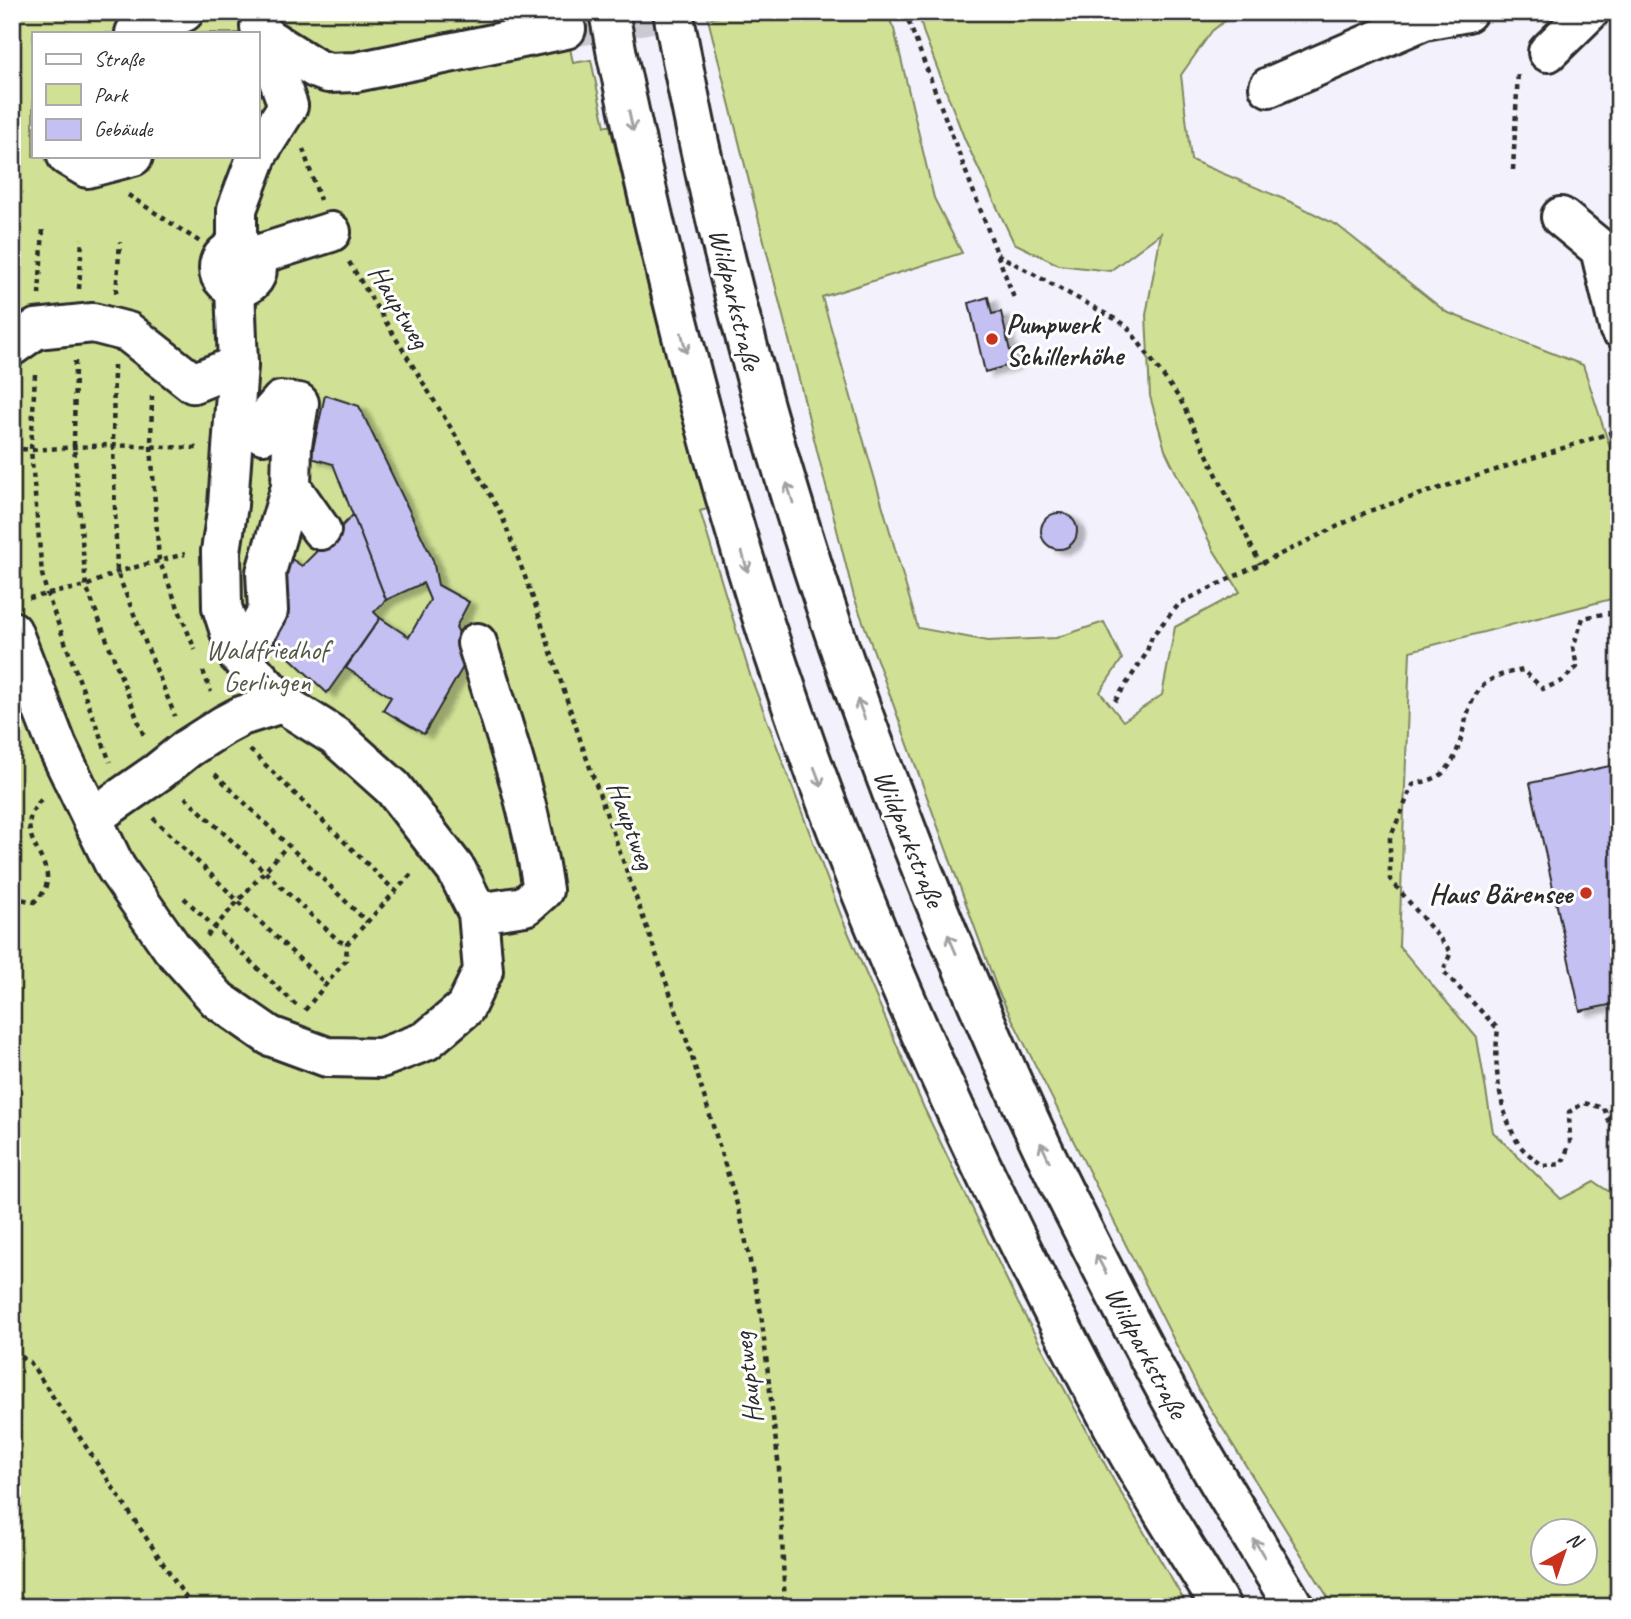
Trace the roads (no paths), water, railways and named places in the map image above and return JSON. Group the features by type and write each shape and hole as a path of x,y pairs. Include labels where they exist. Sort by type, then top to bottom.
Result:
{"main road":[{"path":"137,32 184,12"},
{"path":"609,12 641,168 693,383 762,617 795,717 837,828 905,999 1004,1215 1115,1430 1221,1607"},
{"path":"1269,87 1424,20 1467,12"},
{"path":"1533,61 1589,12"},
{"path":"259,24 315,68 328,73 356,72 566,29"},
{"path":"259,24 275,93 259,148"},
{"name":"Wildparkstraße","path":"676,27 708,183 752,365 824,606 900,817 992,1038 1074,1213 1186,1427 1294,1607"},
{"path":"70,158 87,168 129,174"},
{"path":"16,615 57,746 116,869 182,959 218,1000 270,1036 327,1057 381,1058 426,1041 465,1008 483,971 478,913 457,871 393,788 336,737 282,703 244,661 222,607 221,551 255,438 238,365 237,209 256,158"},
{"path":"1561,217 1600,249 1619,328"},
{"path":"238,261 331,232"},
{"path":"24,337 76,323 93,323 128,332 193,383 255,438 321,530"},
{"path":"193,383 238,365"},
{"path":"232,721 244,661 268,611 266,572 291,486"},
{"path":"477,643 537,844 543,890 525,906 478,913"},
{"path":"92,818 188,748 232,721 282,703"}],"tunnel":[{"path":"566,29 663,12"}],"place":[{"name":"Pumpwerk Schillerhöhe","path":"992,339"},
{"name":"Haus Bärensee","path":"1586,893"}],"park label":[{"name":"Waldfriedhof Gerlingen","path":"267,665"}]}
